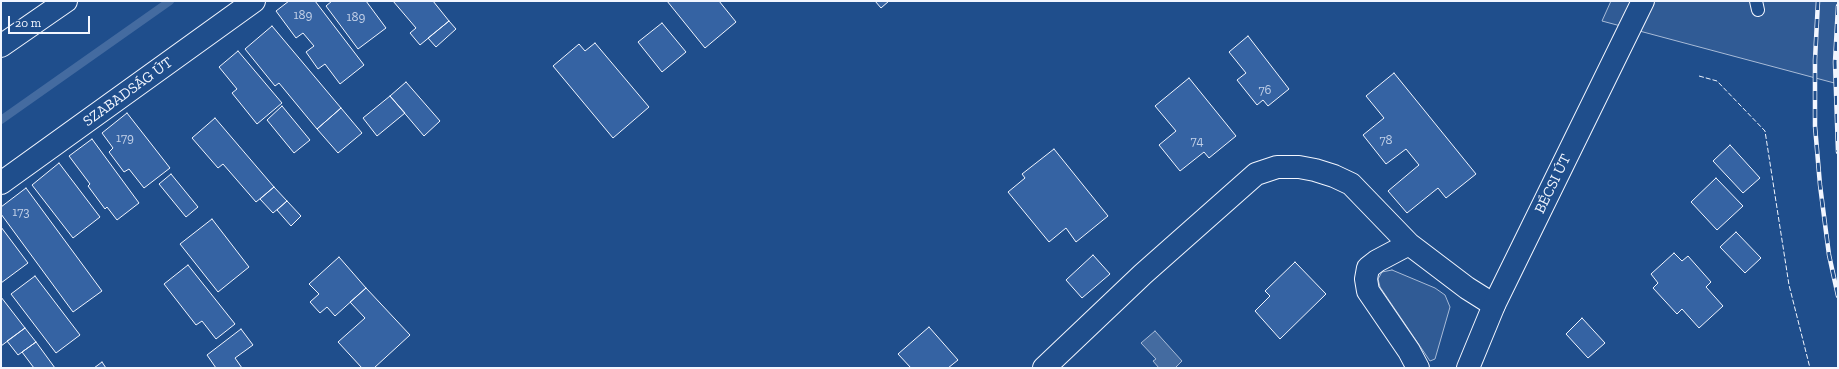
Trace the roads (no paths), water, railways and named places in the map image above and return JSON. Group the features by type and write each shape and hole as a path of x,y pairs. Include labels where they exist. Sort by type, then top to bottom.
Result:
{"street":[{"path":"1,46 66,1"},
{"name":"SZABADSÁG ÚT","path":"1,183 254,1"},
{"name":"BÉCSI ÚT","path":"1468,368 1494,305 1643,1"},
{"path":"1044,368 1143,274 1256,174 1277,167 1299,167 1315,170 1334,176 1351,184 1409,244 1467,288 1494,305"},
{"path":"1409,244 1376,261 1368,268 1366,279 1368,291 1409,351 1418,368"}],"waterway":[{"path":"1,120 170,1"}],"railway":[{"path":"1818,1 1815,60 1815,126 1820,185 1829,255 1838,296"},
{"path":"1838,6 1835,62 1838,152"}]}
